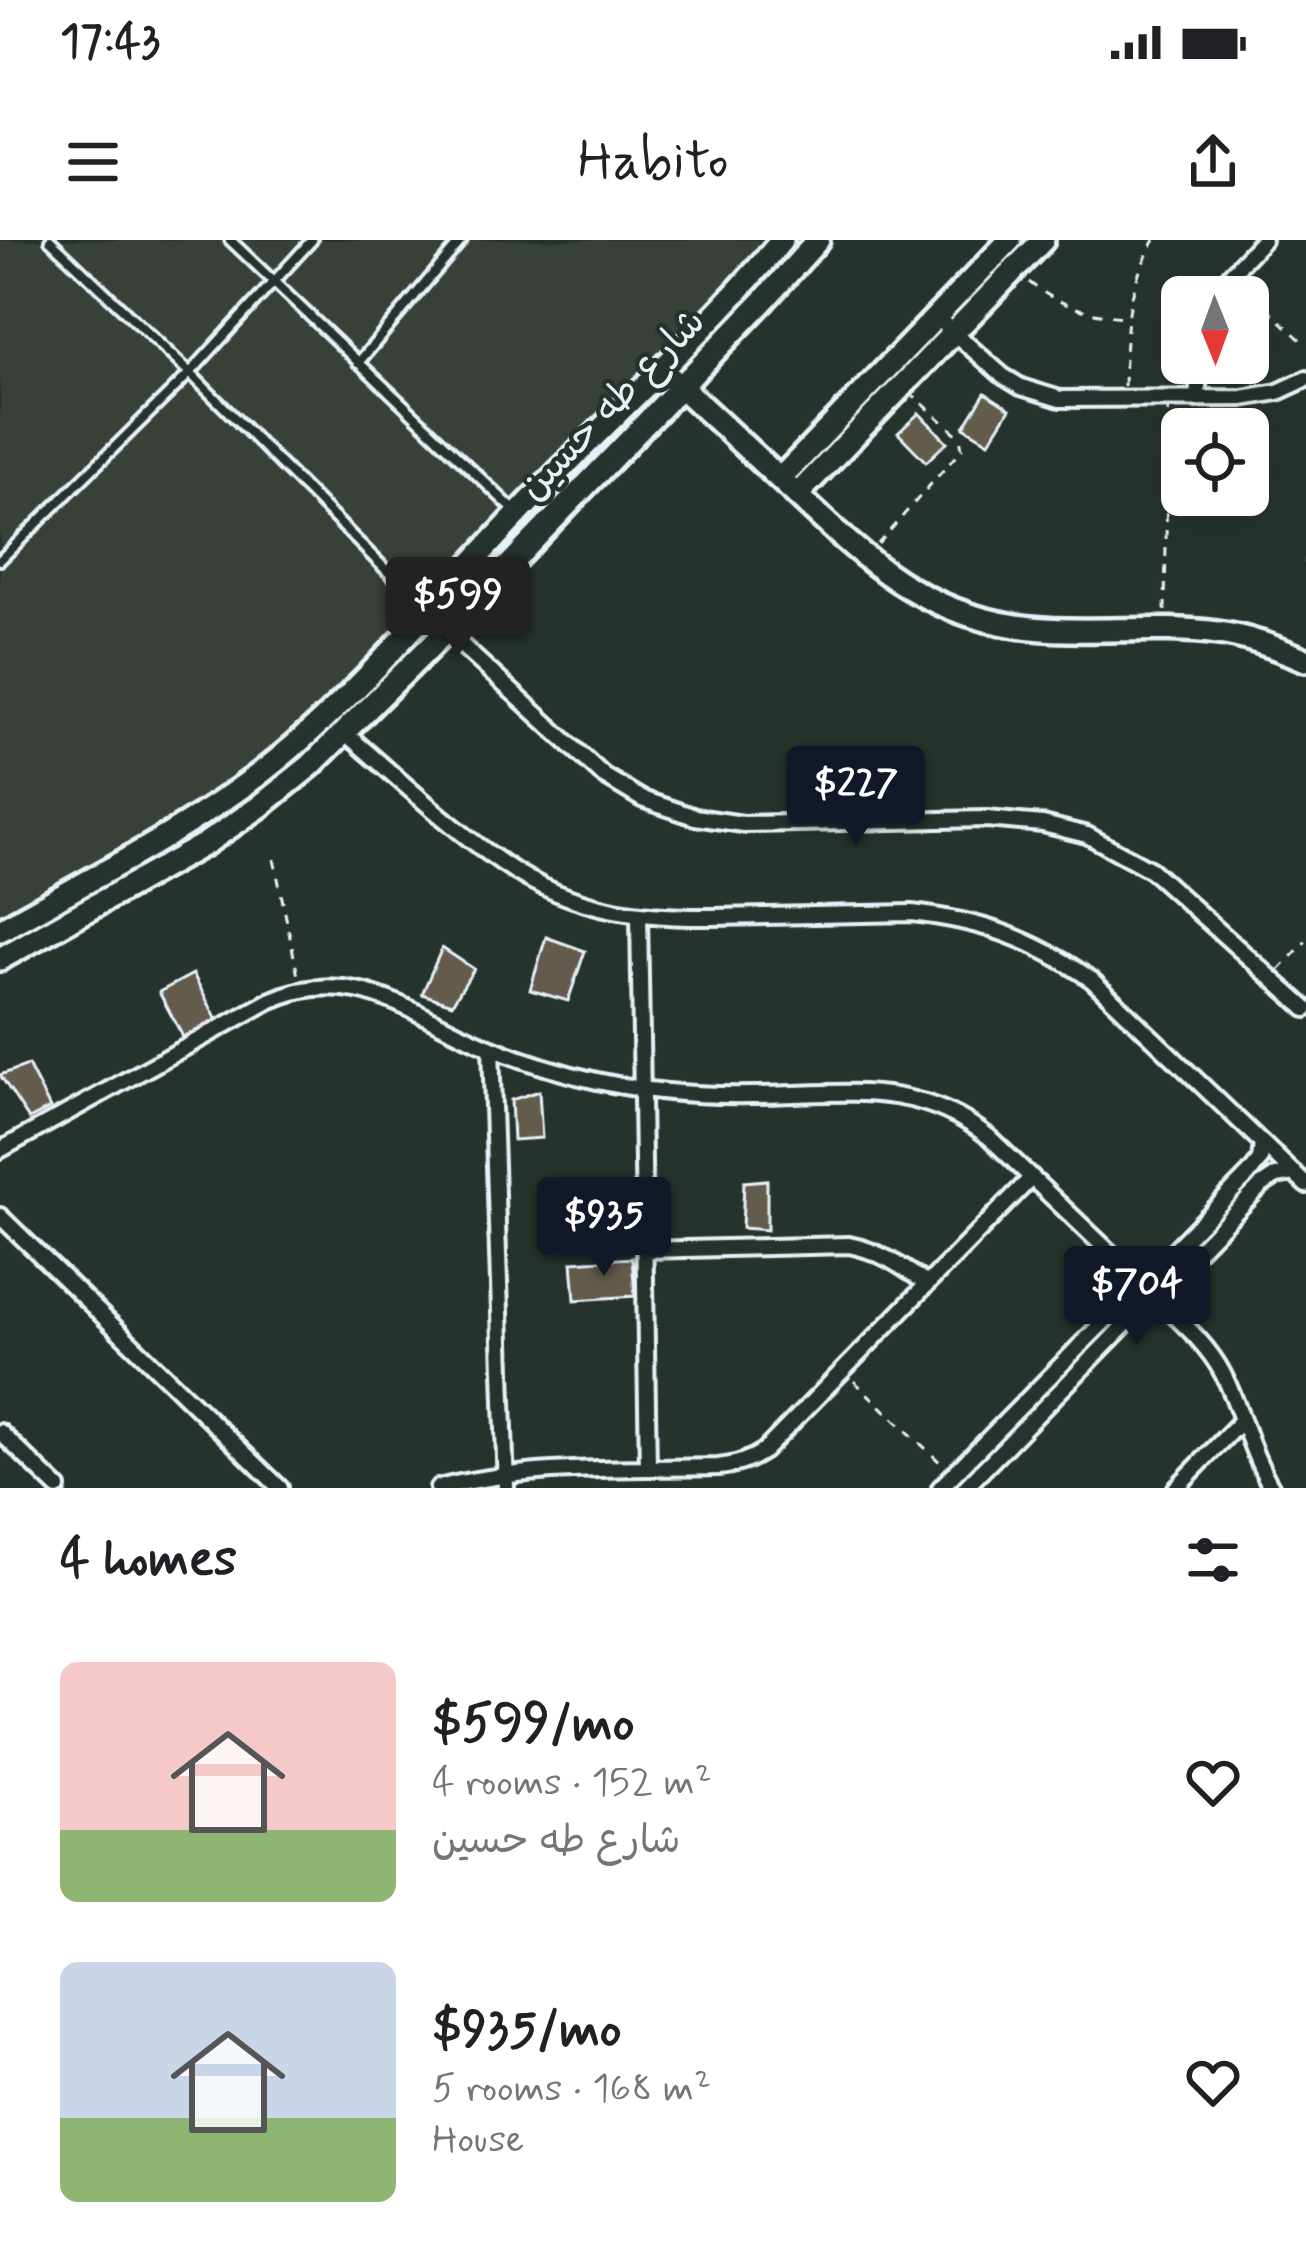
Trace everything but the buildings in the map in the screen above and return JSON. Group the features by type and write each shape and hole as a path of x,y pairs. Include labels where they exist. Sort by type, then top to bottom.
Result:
{"main road":[{"name":"شارع طه حسين","path":"0,930 156,843 246,784 328,715 782,240"},
{"name":"شارع طه حسين","path":"0,959 177,860 285,787 446,631 818,240"},
{"path":"788,487 902,386 1010,240"},
{"path":"788,487 945,325 1014,271 1043,240"},
{"path":"661,369 864,558 922,596 982,619 1044,630 1222,634 1306,660"}],"street":[{"path":"1231,274 1263,240"},
{"path":"945,325 1004,376 1040,395 1060,399 1260,396 1306,379"},
{"path":"1197,398 1198,384"},
{"path":"446,631 604,776 642,799 695,818 743,824 988,819 1043,824 1087,836 1151,870 1306,1009"},
{"path":"345,733 485,851 520,874 578,900 667,918 951,917 1025,940 1092,980 1300,1179"},
{"path":"639,915 648,1468"},
{"path":"0,1150 269,1001 322,986 364,990 491,1048 547,1068 642,1090 694,1095 887,1093 931,1102 971,1123 1142,1283"},
{"path":"491,1048 505,1482"},
{"path":"940,1488 1255,1168 1262,1143"},
{"path":"965,1488 1261,1186 1276,1176 1300,1179"},
{"path":"438,1488 648,1468 718,1467 750,1460 1031,1178"},
{"path":"0,1216 280,1488"},
{"path":"644,1250 849,1245 892,1259 927,1284"},
{"path":"1154,1296 1210,1353 1222,1372 1250,1447 1272,1488"},
{"path":"1176,1488 1241,1421"},
{"path":"0,1432 58,1488"}],"lane":[{"path":"50,240 427,611"},
{"path":"230,240 518,514"},
{"path":"0,560 190,373 312,240"},
{"path":"358,363 462,240"}],"path":[{"path":"1124,400 1126,317 1142,263 1155,240"},
{"path":"1014,271 1067,307 1091,315 1126,317"},
{"path":"1231,274 1306,346"},
{"path":"1298,338 1306,330"},
{"path":"864,558 962,449 960,436 902,386"},
{"path":"1165,631 1168,399"},
{"path":"274,859 301,989"},
{"path":"1272,977 1306,941"},
{"path":"843,1370 953,1474"}],"shaded area":[{"path":"0,240 806,240 293,753 0,939"}]}
